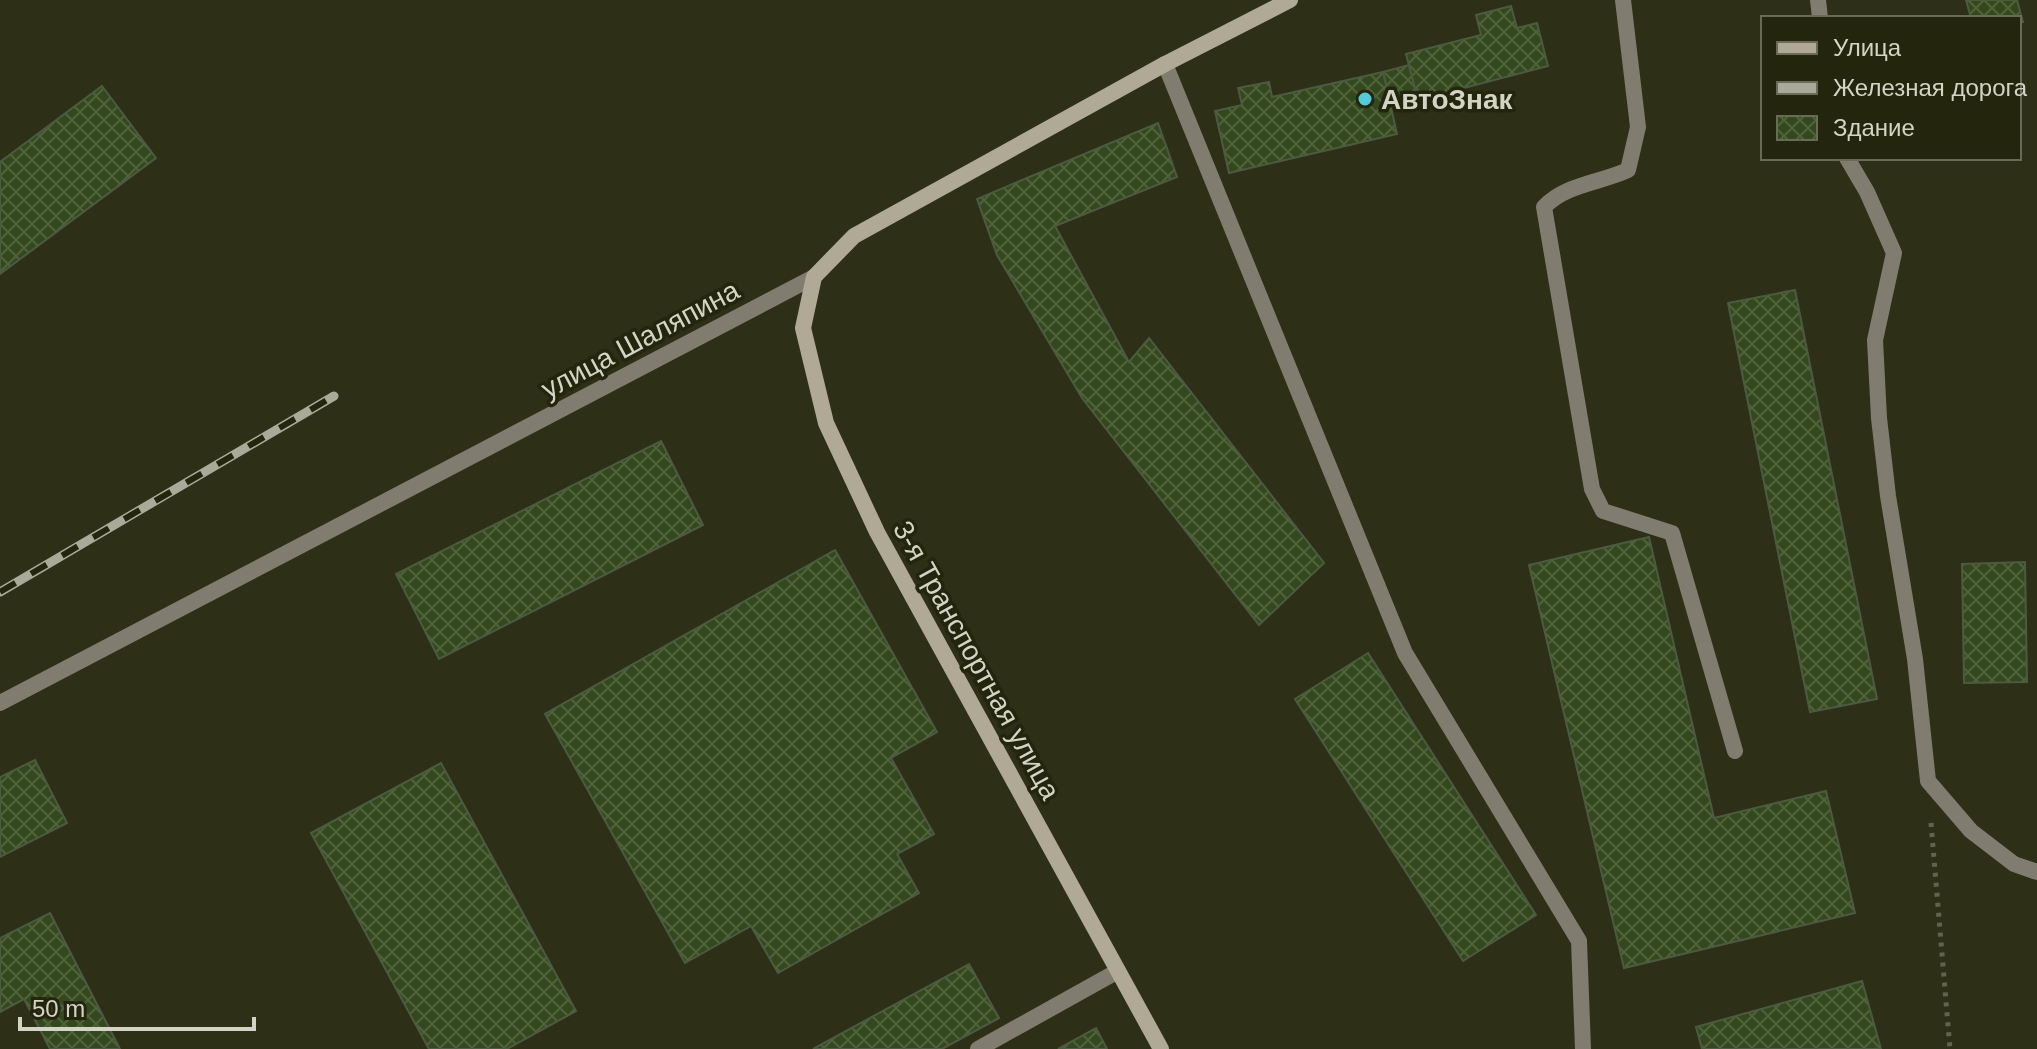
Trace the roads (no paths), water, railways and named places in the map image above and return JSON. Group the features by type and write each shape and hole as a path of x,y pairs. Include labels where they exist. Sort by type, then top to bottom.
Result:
{"street":[{"name":"улица Шаляпина","path":"814,277 854,236 1165,64 1290,0"},
{"name":"3-я Транспортная улица","path":"814,277 803,328 826,423 877,532 1161,1049"}],"lane":[{"path":"1623,0 1638,127 1628,170 1607,180 1557,193 1544,207 1592,489 1603,511 1672,533 1735,751"},
{"path":"1165,64 1405,653 1579,941 1583,1049"},
{"path":"1848,160 1894,253 1875,340 1879,418 1888,496 1915,659 1928,781 1971,831 2014,864 2037,872"},
{"name":"улица Шаляпина","path":"0,703 814,277"},
{"path":"978,1049 1118,971"}],"railway":[{"path":"0,592 334,396"}],"place":[{"name":"АвтоЗнак","path":"1365,99"}]}
